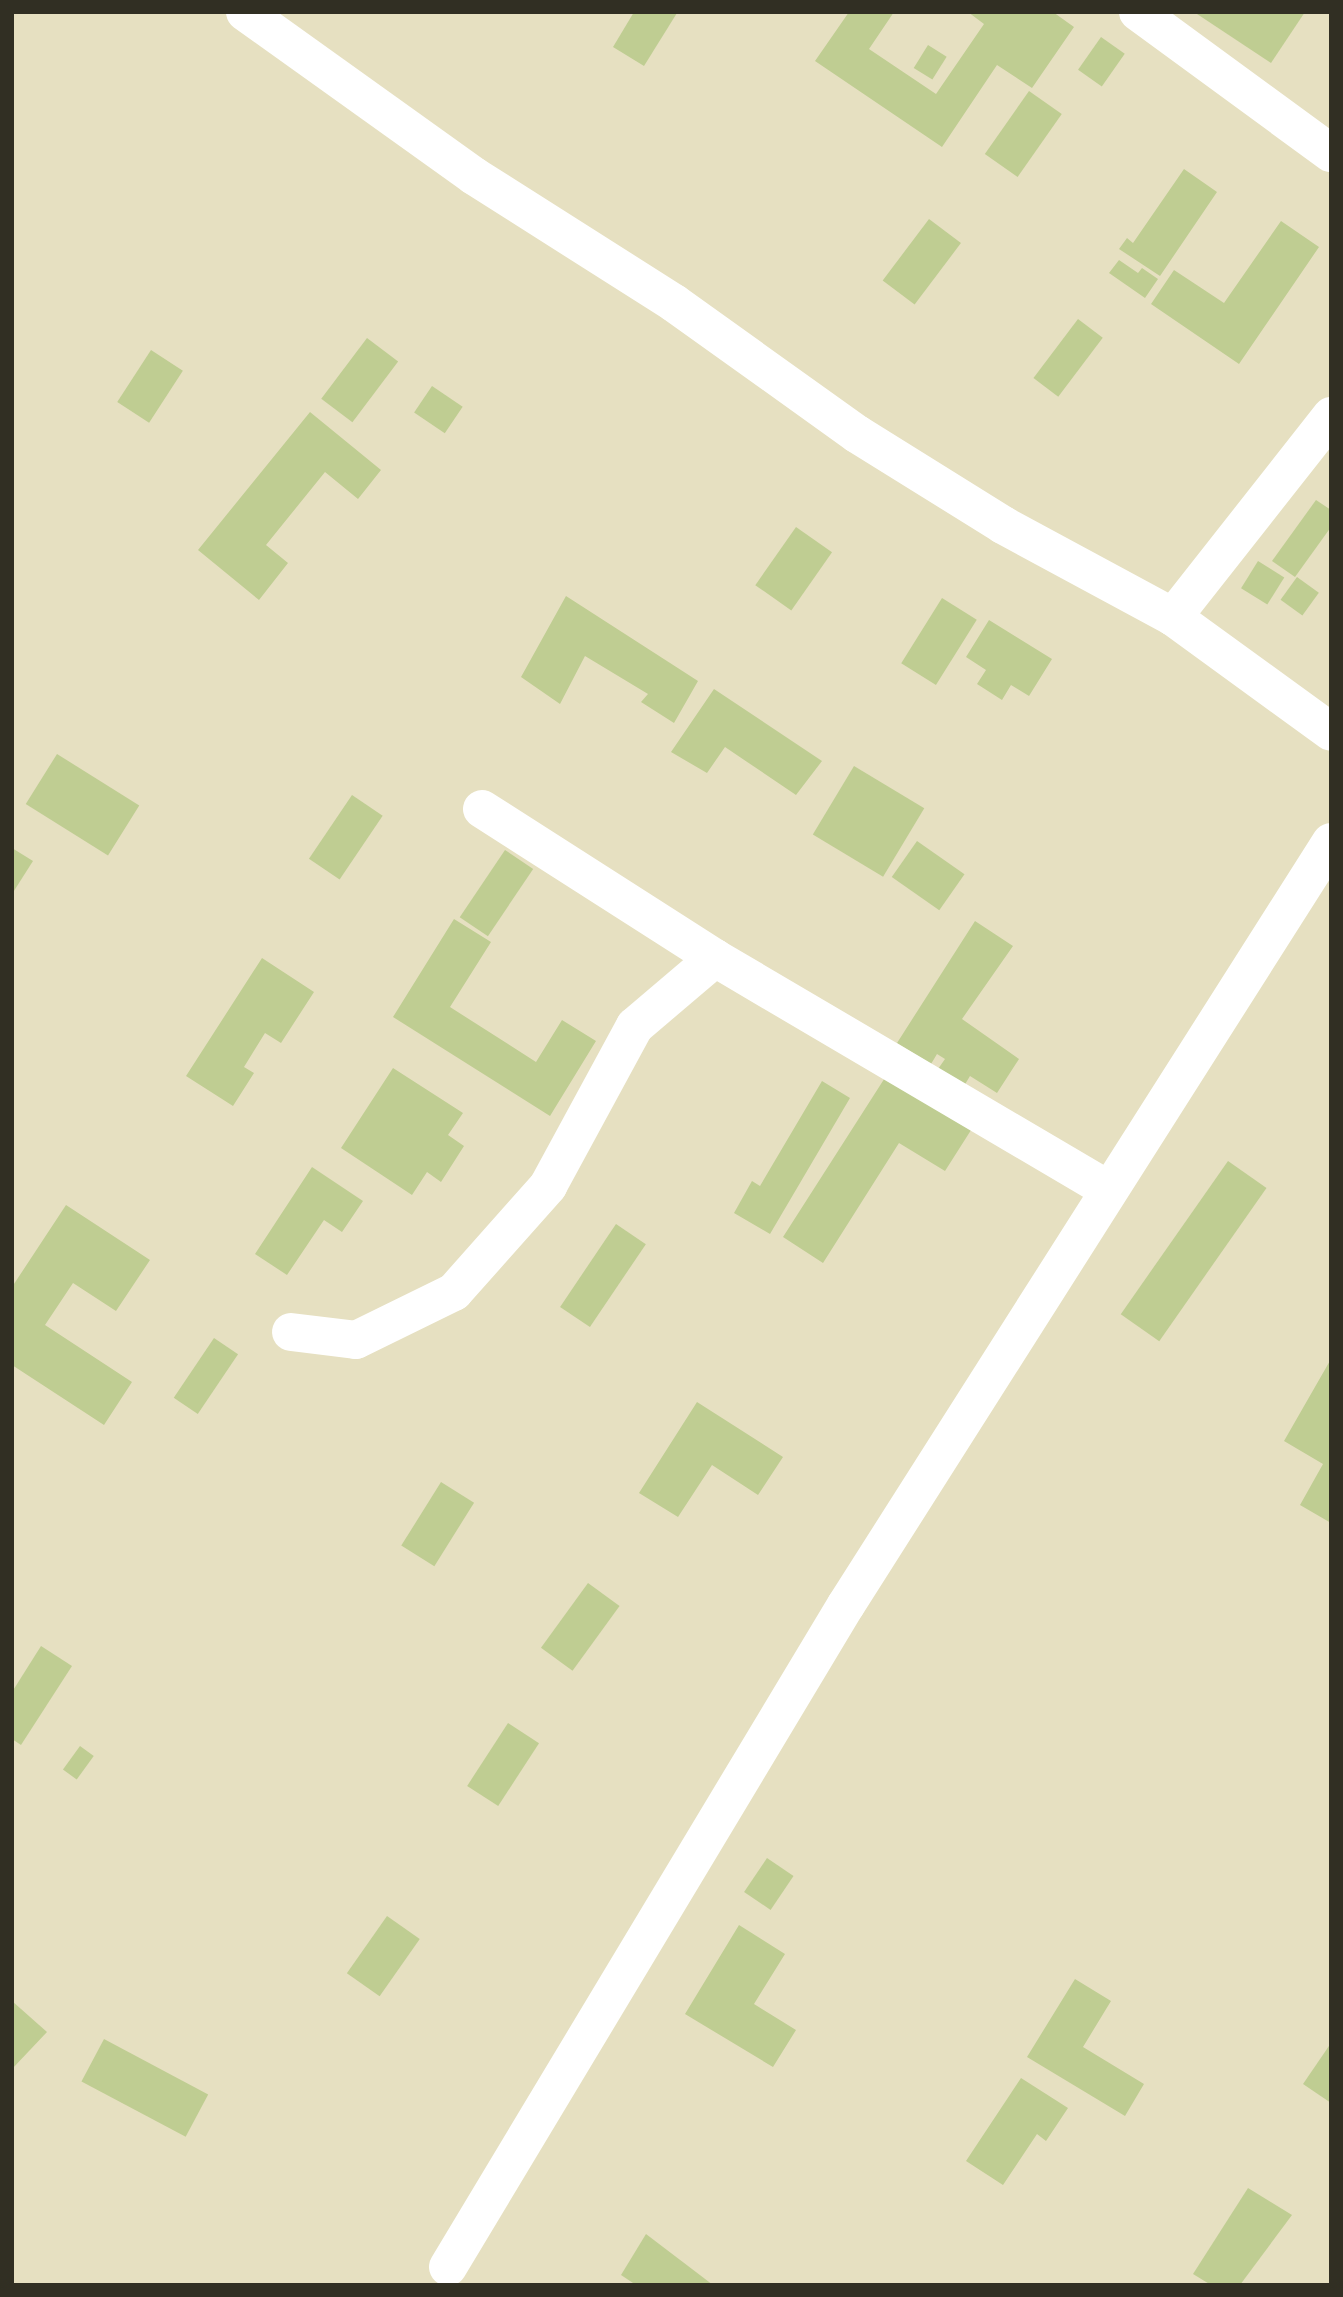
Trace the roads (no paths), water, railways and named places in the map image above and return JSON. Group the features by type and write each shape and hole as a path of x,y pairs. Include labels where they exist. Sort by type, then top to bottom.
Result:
{"street":[{"path":"245,12 463,169 674,303 857,434 1003,526 1173,617 1331,732"},
{"path":"1138,12 1331,153"},
{"path":"1173,617 1331,416"},
{"path":"482,809 715,958 1107,1189"},
{"path":"448,2267 846,1605 1107,1189 1331,842"},
{"path":"291,1332 356,1340 454,1292 548,1186 635,1026 715,958"}]}
